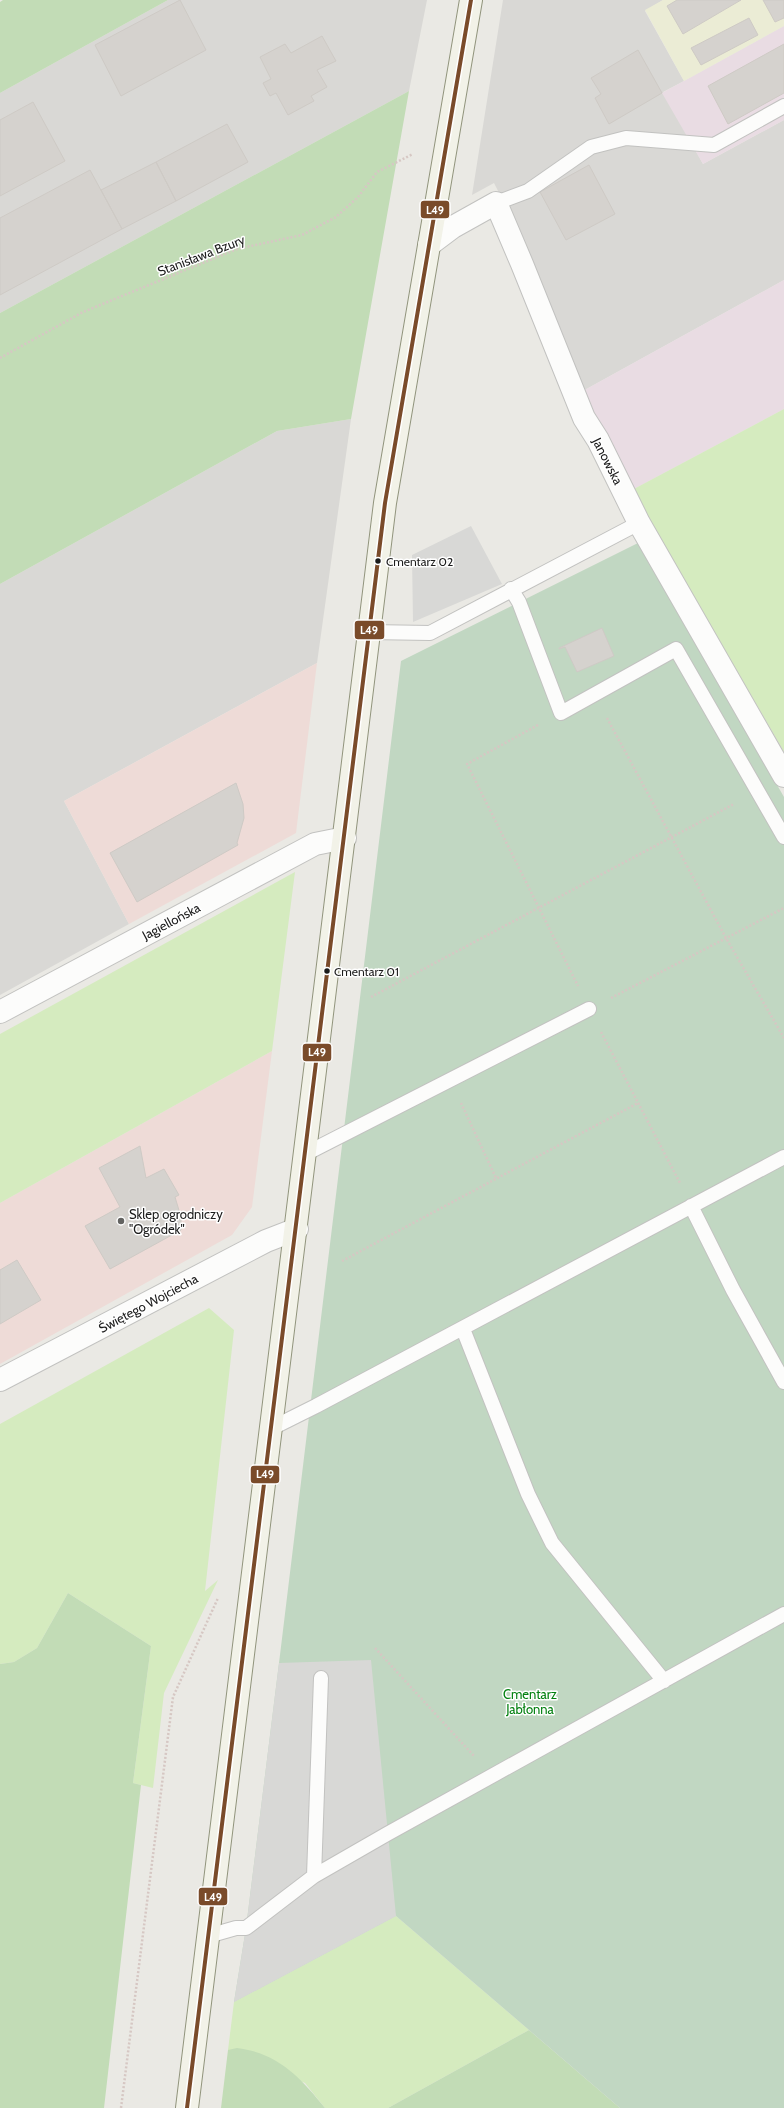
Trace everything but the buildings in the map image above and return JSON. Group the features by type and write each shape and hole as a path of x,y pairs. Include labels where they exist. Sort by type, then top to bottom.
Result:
{"street":[{"path":"186,2108 270,1429 297,1229 327,963 345,838 385,503 471,0"},
{"path":"429,245 452,228 496,203"},
{"name":"Janowska","path":"496,203 584,418 598,440 639,523 784,776"},
{"name":"Jagiellońska","path":"0,1012 315,844 345,838"},
{"name":"Świętego Wojciecha","path":"0,1380 266,1242 297,1229"}],"lane":[{"path":"496,203 528,191 591,147 626,138 714,144 784,106"},
{"path":"370,632 430,633 511,589 639,523"},
{"path":"511,589 519,602 561,713 676,649 784,837"},
{"path":"305,1154 589,1009"},
{"path":"270,1429 463,1329 784,1157"},
{"path":"691,1206 733,1290 784,1382"},
{"path":"463,1329 528,1494 552,1544 664,1681"},
{"path":"208,1936 236,1928 246,1928 314,1876 784,1614"},
{"path":"314,1876 321,1678"}],"path":[{"name":"Stanisława Bzury","path":"0,358 84,312 237,249 302,235 336,217 358,197 378,172 416,153 414,160"},
{"path":"594,695 673,837 726,938 784,1038"},
{"path":"561,713 467,764 589,1009 691,1206"},
{"path":"371,997 758,792"},
{"path":"589,1009 784,908"},
{"path":"450,1079 496,1178"},
{"path":"342,1261 638,1103"},
{"path":"121,2108 173,1697 218,1597"},
{"path":"375,1648 492,1776"}],"shaded area":[{"path":"168,0 427,0 409,91 0,313 0,93"},
{"path":"503,0 663,0 645,11 684,81 663,92 703,164 784,120 784,280 581,392 532,258 494,183 472,195"},
{"path":"784,26 784,120 703,164 662,93"},
{"path":"784,280 784,409 632,490 581,392"},
{"path":"351,419 317,663 64,801 129,924 0,995 0,584 277,431"},
{"path":"471,526 502,584 413,622 412,555"},
{"path":"317,663 296,833 129,924 64,801"},
{"name":"Sklep ogrodniczy \"Ogródek\"","path":"272,1051 252,1207 232,1235 0,1364 0,1203"},
{"path":"371,1660 396,1916 234,2002 246,1928 279,1663"}],"green space":[{"path":"3,0 168,0 0,93 0,2"},
{"path":"663,0 784,0 784,26 684,81 645,10"},
{"path":"409,91 351,419 277,431 0,584 0,313"},
{"path":"784,409 784,752 632,490"},
{"name":"Cmentarz Jabłonna","path":"638,543 784,797 784,2108 620,2108 396,1916 234,2002 246,1928 401,661"},
{"path":"295,872 272,1051 0,1203 0,1034"},
{"path":"209,1308 234,1330 205,1591 218,1580 164,1693 153,1788 133,1783 151,1646 68,1593 37,1648 14,1662 0,1664 0,1424"},
{"path":"68,1593 151,1646 133,1783 141,1785 104,2108 0,2108 0,1664 14,1662 37,1648"},
{"path":"396,1916 529,2030 388,2108 325,2108 305,2083 228,2050 234,2002"},
{"path":"529,2030 620,2108 388,2108"},
{"path":"237,2048 265,2055 277,2061 297,2077 325,2108 221,2108 228,2050"}],"transit line":[{"name":"L49","path":"187,2108 385,503 471,0"}],"place":[{"name":"Cmentarz 02","path":"378,561"},
{"name":"Cmentarz 01","path":"327,971"},
{"name":"Sklep ogrodniczy \"Ogródek\"","path":"121,1221"}]}
